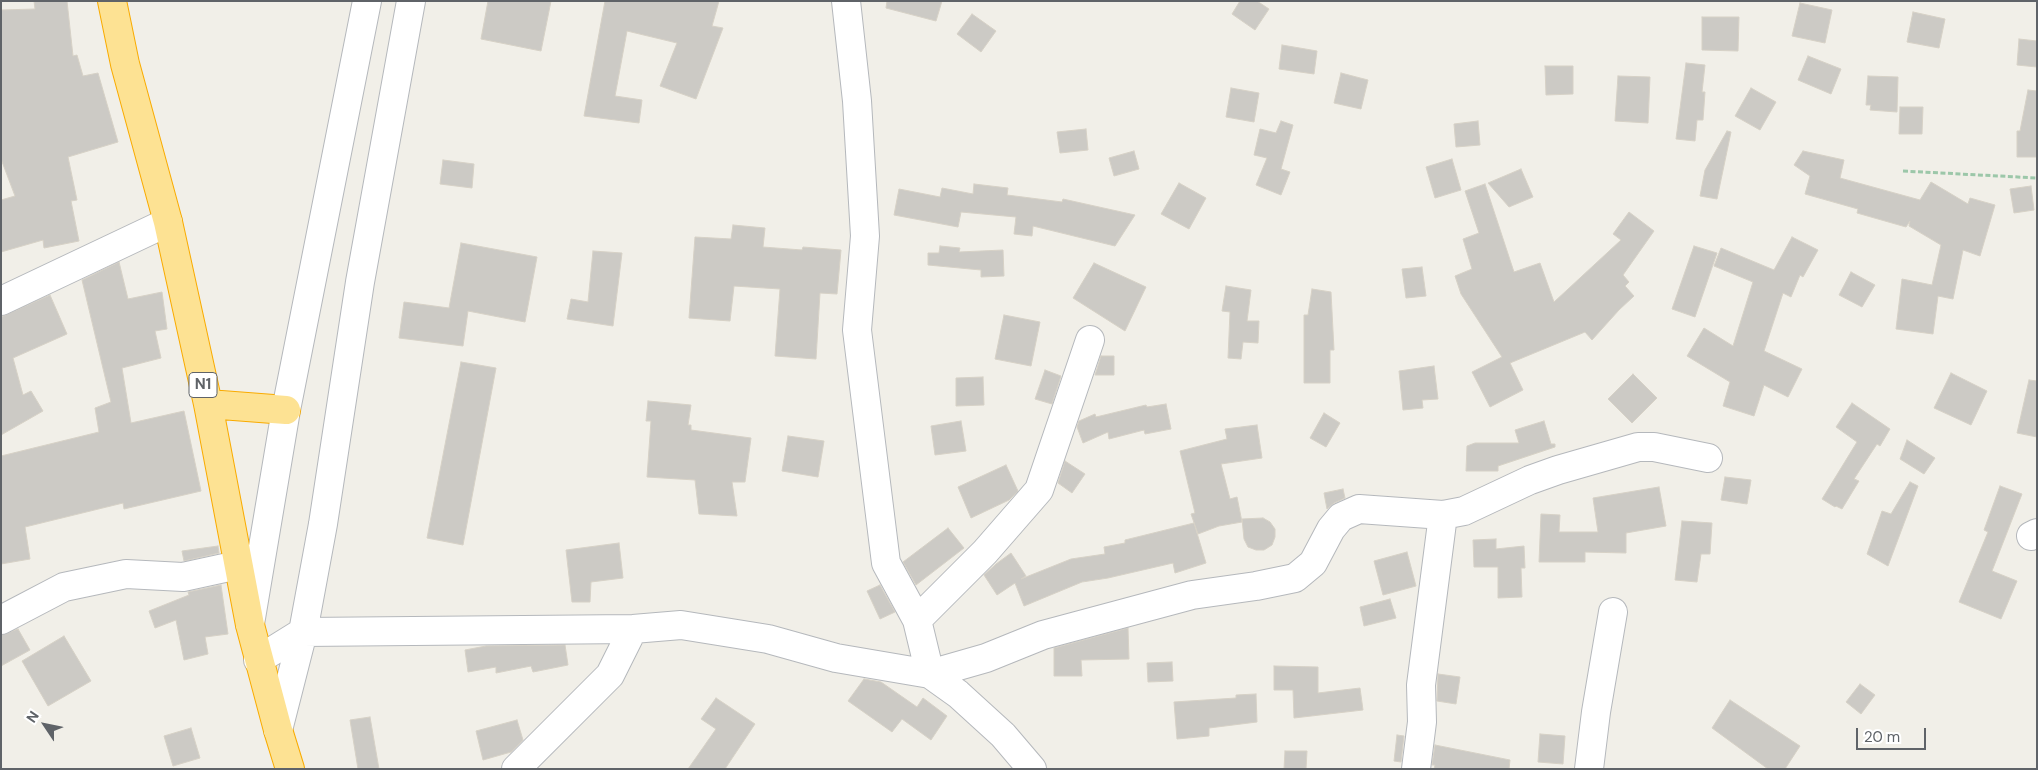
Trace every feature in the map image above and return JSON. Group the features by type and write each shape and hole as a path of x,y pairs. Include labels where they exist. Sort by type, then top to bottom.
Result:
{"highway":[{"name":"N1","path":"112,1 125,64 168,222 208,404 258,660 290,769"},
{"path":"208,404 286,410"}],"street":[{"path":"250,625 286,410 367,1"},
{"path":"278,730 303,632 323,524 360,282 411,1"},
{"path":"846,1 857,101 865,236 857,330 886,563 917,620 930,674 958,694 1003,734 1032,769"},
{"path":"1,301 168,222"},
{"path":"917,620 985,552 1040,490 1090,340"},
{"path":"258,660 303,632 633,629 681,624 768,638 836,658 930,674 986,658 1043,635 1192,594 1256,586 1295,578 1313,563 1331,529 1341,517 1360,509 1443,516 1464,511 1530,480 1558,470 1638,447 1654,447 1708,458"},
{"path":"1416,769 1422,722 1420,685 1443,516"},
{"path":"1,620 64,588 126,574 183,577 238,565"},
{"path":"1589,769 1596,712 1613,612"},
{"path":"516,769 610,675 633,629"}],"path":[{"path":"1904,171 2037,178"}],"building":[{"path":"34,1 67,1 73,56 77,55 83,76 98,73 118,142 68,157 77,200 71,201 79,241 44,248 43,240 1,252 1,200 15,196 1,159 1,10 35,9"},
{"path":"488,1 551,1 541,51 481,39"},
{"path":"605,1 719,1 712,26 723,28 696,99 660,86 677,43 627,31 615,96 642,100 639,123 584,116"},
{"path":"887,1 942,1 936,21 886,8"},
{"path":"1240,1 1257,1 1269,9 1255,30 1232,14"},
{"path":"1800,3 1832,10 1825,43 1792,36"},
{"path":"1913,12 1945,19 1939,48 1907,42"},
{"path":"972,14 996,31 981,52 957,34"},
{"path":"1702,17 1739,17 1738,51 1702,50"},
{"path":"2019,39 2037,41 2037,67 2017,65"},
{"path":"1282,45 1317,51 1314,74 1279,69"},
{"path":"1808,56 1841,69 1831,94 1798,80"},
{"path":"1686,63 1705,65 1702,92 1705,92 1703,120 1697,120 1695,141 1676,139"},
{"path":"1545,66 1573,66 1573,94 1546,95"},
{"path":"1341,73 1368,80 1361,109 1334,103"},
{"path":"1618,76 1650,77 1648,123 1615,121"},
{"path":"1868,76 1898,77 1897,112 1870,110 1871,105 1866,105"},
{"path":"1231,88 1259,93 1254,122 1226,117"},
{"path":"1751,88 1776,102 1760,130 1735,116"},
{"path":"2028,90 2037,91 2037,157 2017,157 2017,131 2020,131"},
{"path":"1900,107 1923,107 1922,134 1899,134"},
{"path":"1281,121 1293,125 1281,169 1290,172 1281,195 1256,185 1267,158 1254,155 1260,129 1276,133"},
{"path":"1478,121 1480,145 1456,147 1454,124"},
{"path":"1086,129 1088,150 1060,153 1057,132"},
{"path":"1727,131 1731,132 1717,199 1700,196 1705,170"},
{"path":"1134,151 1139,169 1114,176 1109,158"},
{"path":"1803,151 1844,160 1840,178 1920,200 1931,182 1968,204 1970,198 1995,205 1980,256 1963,250 1953,299 1938,296 1933,334 1896,329 1902,279 1932,285 1941,245 1909,226 1910,221 1906,227 1857,213 1858,209 1805,194 1810,176 1794,165"},
{"path":"1452,159 1461,190 1435,198 1426,167"},
{"path":"443,160 474,164 472,188 440,184"},
{"path":"1521,169 1533,197 1509,207 1488,183"},
{"path":"1179,183 1206,198 1189,229 1161,214"},
{"path":"974,184 1008,188 1007,195 1062,202 1063,199 1135,215 1115,246 1033,226 1032,236 1014,234 1016,217 961,212 958,227 894,215 899,189 940,197 942,188 973,194"},
{"path":"1485,184 1514,272 1540,263 1554,302 1621,240 1613,234 1629,212 1654,231 1623,275 1629,282 1625,286 1634,296 1592,340 1585,332 1510,363 1523,390 1490,407 1472,372 1502,357 1461,294 1455,276 1472,269 1463,239 1479,233 1465,191"},
{"path":"2031,186 2034,210 2014,213 2010,189"},
{"path":"733,225 765,228 763,247 802,250 803,247 841,250 837,294 820,293 816,359 775,356 780,289 734,286 730,321 689,318 695,237 731,239"},
{"path":"1792,237 1818,250 1803,277 1800,275 1791,297 1783,293 1764,351 1802,369 1788,397 1764,385 1754,416 1723,406 1730,382 1687,356 1704,328 1733,346 1753,282 1714,266 1721,248 1774,270"},
{"path":"461,243 537,257 525,322 468,311 463,346 399,338 404,302 449,308"},
{"path":"940,246 960,248 959,252 1003,250 1004,276 981,277 981,270 928,265 928,253 939,253"},
{"path":"1694,246 1717,253 1695,317 1672,309"},
{"path":"593,251 622,253 613,326 567,319 571,299 588,302"},
{"path":"119,262 128,299 162,292 167,329 155,331 161,358 122,368 131,423 184,411 201,491 124,509 123,503 25,527 30,559 1,564 1,456 99,432 95,408 111,402 82,280"},
{"path":"1094,263 1146,287 1125,331 1073,298"},
{"path":"1422,267 1426,296 1406,298 1402,269"},
{"path":"1851,272 1875,285 1862,307 1839,295"},
{"path":"1226,286 1251,290 1247,321 1259,321 1258,343 1243,342 1241,359 1228,358 1230,312 1222,311"},
{"path":"1312,289 1331,292 1334,350 1330,350 1330,383 1304,383 1304,315 1308,315"},
{"path":"50,295 67,334 13,358 23,395 31,391 43,411 1,435 1,317"},
{"path":"1004,315 1040,322 1031,366 995,359"},
{"path":"1101,356 1114,356 1114,375 1095,375"},
{"path":"461,362 496,368 463,545 427,538"},
{"path":"1434,366 1438,399 1422,400 1423,408 1403,410 1399,371"},
{"path":"1045,370 1061,376 1052,404 1035,399"},
{"path":"1951,373 1987,391 1971,425 1934,408"},
{"path":"1633,374 1657,398 1632,423 1608,399"},
{"path":"983,377 984,405 956,406 956,378"},
{"path":"2029,380 2037,381 2037,437 2017,433"},
{"path":"648,401 691,405 688,425 691,425 691,430 751,438 745,482 732,482 737,516 699,514 695,480 647,477 651,421 646,421"},
{"path":"1852,403 1890,429 1880,446 1877,444 1854,479 1859,481 1842,509 1822,499 1857,442 1836,427"},
{"path":"1166,404 1171,429 1145,434 1144,430 1109,439 1108,432 1083,443 1077,427 1079,421 1095,414 1096,417 1146,405 1147,407"},
{"path":"1324,413 1340,423 1326,447 1310,438"},
{"path":"961,421 966,451 935,455 931,426"},
{"path":"1544,421 1551,444 1555,444 1555,447 1498,466 1498,471 1466,471 1467,446 1475,443 1519,443 1515,430"},
{"path":"1257,425 1262,458 1221,464 1230,499 1237,497 1242,522 1219,526 1198,534 1191,514 1195,513 1180,451 1227,439 1225,429"},
{"path":"788,436 824,441 818,477 782,471"},
{"path":"1907,440 1935,458 1924,474 1900,459"},
{"path":"1065,461 1085,474 1072,493 1058,483"},
{"path":"1006,465 1018,491 1009,500 971,518 958,487"},
{"path":"1725,477 1751,480 1747,504 1721,500"},
{"path":"1910,482 1918,486 1888,566 1867,554 1882,511 1891,514"},
{"path":"2000,486 2022,494 1992,571 2017,581 2001,619 1959,602 1988,532 1984,530"},
{"path":"1659,487 1666,526 1626,533 1626,553 1585,552 1585,562 1539,562 1541,514 1560,515 1559,532 1598,532 1593,498"},
{"path":"1343,489 1345,498 1327,509 1324,493"},
{"path":"1263,518 1270,522 1275,529 1275,537 1272,545 1264,550 1256,550 1248,547 1244,539 1242,519"},
{"path":"1682,521 1712,523 1710,554 1701,554 1697,582 1675,580"},
{"path":"1194,523 1206,563 1175,573 1173,563 1082,582 1024,606 1015,583 997,595 984,575 1011,553 1026,576 1021,579 1071,559 1105,554 1104,547 1125,543 1125,540"},
{"path":"948,528 964,548 916,585 903,562"},
{"path":"1496,539 1496,549 1524,546 1525,568 1521,568 1522,597 1498,598 1498,567 1474,567 1473,540"},
{"path":"619,543 623,578 591,582 590,602 572,602 566,550"},
{"path":"218,546 219,553 184,561 182,551"},
{"path":"1407,552 1416,586 1383,595 1374,561"},
{"path":"221,585 228,634 205,637 208,654 184,660 176,620 155,628 149,611 189,595 188,592"},
{"path":"880,585 895,612 880,619 867,591"},
{"path":"1390,599 1396,618 1364,626 1360,607"},
{"path":"1128,628 1129,659 1081,660 1082,676 1054,676 1054,648"},
{"path":"18,629 30,650 1,666 1,635"},
{"path":"64,636 91,681 48,706 22,661"},
{"path":"565,645 568,665 533,672 531,666 496,673 496,667 468,672 465,650 486,646"},
{"path":"1172,662 1173,681 1148,682 1147,663"},
{"path":"1274,666 1318,667 1318,693 1360,688 1363,710 1294,718 1293,690 1274,690"},
{"path":"1438,674 1460,677 1456,704 1437,701"},
{"path":"864,679 881,682 917,707 923,698 947,716 931,740 902,719 892,732 848,701"},
{"path":"1860,684 1875,695 1861,714 1846,702"},
{"path":"1256,694 1257,722 1209,728 1209,736 1177,739 1174,702 1236,698 1236,695"},
{"path":"716,698 755,724 725,769 688,769 716,729 701,719"},
{"path":"1730,700 1800,746 1785,769 1768,769 1712,728"},
{"path":"370,717 379,769 358,769 350,720"},
{"path":"517,720 523,740 511,752 483,760 476,731"},
{"path":"191,728 200,758 173,766 164,736"},
{"path":"1540,734 1565,736 1563,764 1538,762"},
{"path":"1397,735 1404,736 1401,762 1394,761"},
{"path":"1435,745 1510,760 1509,769 1434,769 1435,765 1432,765"},
{"path":"1285,751 1307,751 1306,769 1284,769"}]}
